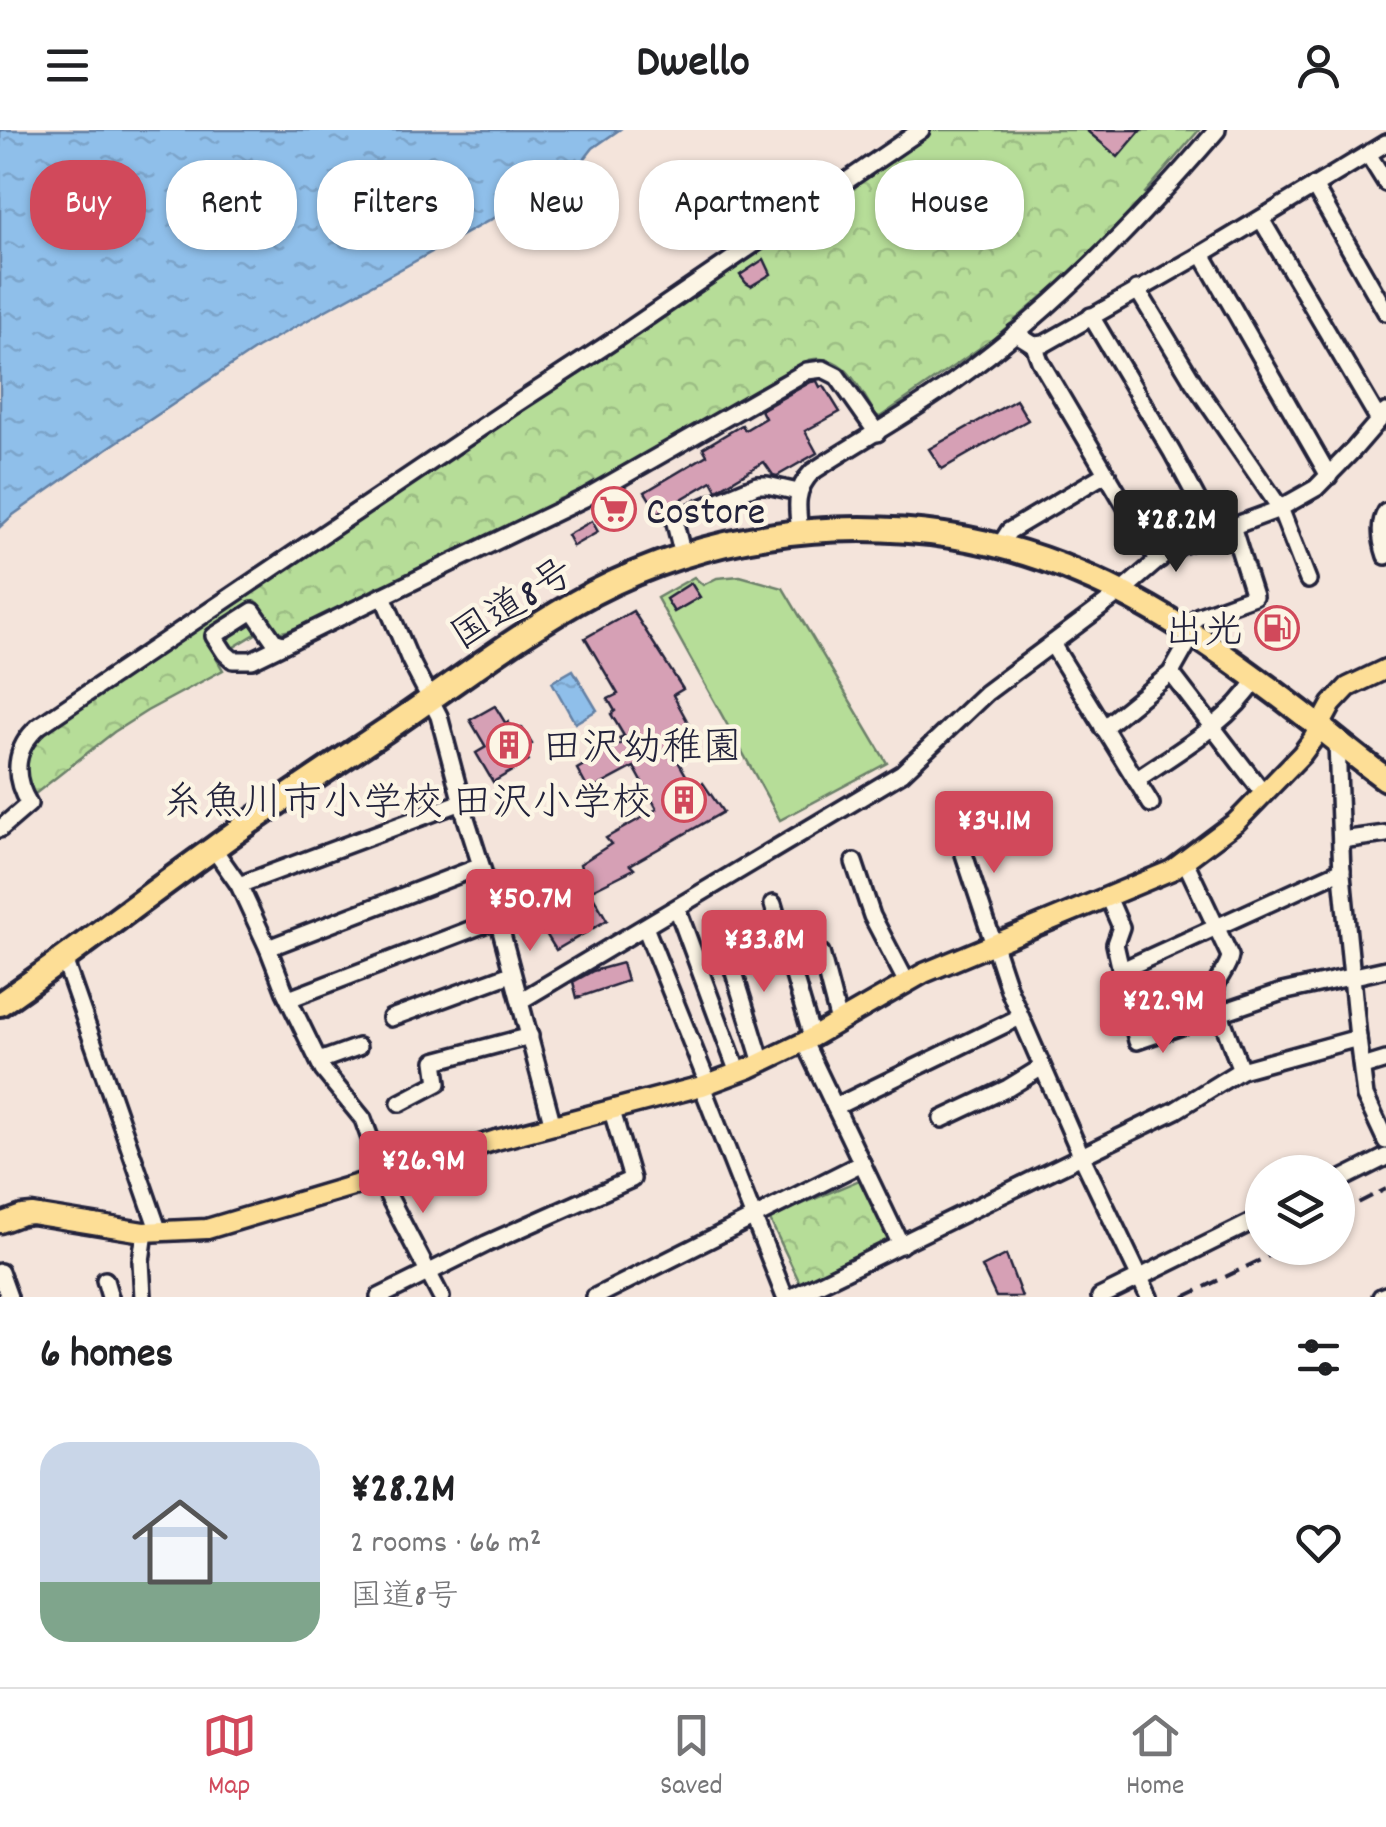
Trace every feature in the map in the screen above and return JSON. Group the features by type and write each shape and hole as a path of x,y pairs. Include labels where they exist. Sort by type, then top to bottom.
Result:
{"highway":[{"name":"国道8号","path":"0,1004 213,848 572,604 639,571 683,556 800,532 901,530 953,535 1046,560 1121,592 1164,616 1386,779"}],"main road":[{"path":"0,1224 32,1214 152,1232 220,1226 496,1140 705,1085 762,1063 924,972 1154,879 1185,861 1236,822 1308,747 1328,735 1332,704 1348,687 1386,669"}],"street":[{"path":"0,828 29,804 19,784 18,763 23,743 39,726 921,130"},
{"path":"800,532 798,492 812,472 956,380 1015,333 1122,236 1217,130"},
{"path":"1015,333 1034,345 1044,344 1386,143"},
{"path":"1368,154 1386,183"},
{"path":"1314,186 1386,312"},
{"path":"520,1001 902,773 986,693 1160,558 1182,545 1280,508 1329,476 1383,416 1261,219"},
{"path":"1202,254 1329,476"},
{"path":"1138,289 1194,383 1280,508 1308,580"},
{"path":"1091,316 1215,532"},
{"path":"1034,345 1105,474 1160,558"},
{"path":"283,644 585,498 807,371 823,369 837,376 877,433"},
{"path":"1000,545 1009,531 1105,474"},
{"path":"683,556 675,522 680,517 757,485 798,492"},
{"path":"1386,512 1381,529 1386,556"},
{"path":"1103,728 1171,674 1199,616 1254,596 1232,526"},
{"path":"383,596 439,716 553,1126"},
{"path":"1052,644 1151,804"},
{"path":"1171,674 1263,793"},
{"path":"1136,780 1212,727 1244,698 1256,680"},
{"path":"1328,735 1365,1096 1386,1141"},
{"path":"239,885 462,802"},
{"path":"952,821 1020,1017 1150,1297"},
{"path":"1341,840 1386,834"},
{"path":"213,848 239,885 319,1061 363,1119 382,1178 441,1297"},
{"path":"1185,861 1230,956 1215,993 1241,1070"},
{"path":"854,862 872,916 906,982"},
{"path":"268,948 481,866"},
{"path":"1122,970 1342,870"},
{"path":"1108,897 1121,926 1115,944 1137,1041 1282,992 1386,970"},
{"path":"773,904 808,1039 835,1107 901,1245"},
{"path":"678,908 738,1072"},
{"path":"289,1000 498,919"},
{"path":"645,928 788,1297 1176,1110 1241,1070 1358,1038"},
{"path":"724,940 762,1063"},
{"path":"821,952 839,1022"},
{"path":"64,960 152,1232 142,1261 143,1297"},
{"path":"391,1018 511,974"},
{"path":"835,1107 1020,1017"},
{"path":"400,1103 438,1083 435,1062 530,1036"},
{"path":"319,1061 358,1047"},
{"path":"1362,1068 1386,1060"},
{"path":"942,1119 1042,1067"},
{"path":"379,1297 632,1179 612,1111"},
{"path":"1355,1172 1386,1157"},
{"path":"595,1297 862,1163"},
{"path":"1100,1297 1245,1226"},
{"path":"0,1272 7,1296"},
{"path":"105,1280 110,1297"}],"green space":[{"path":"931,130 1199,130 1145,193 1148,196 1063,279 993,339 880,417 842,367 833,361 809,360 573,498 383,589 375,588 314,621 279,632 272,624 216,658 223,670 114,732 30,798 24,769 30,740 754,250 855,250 855,181 875,168 875,250 1024,250 1024,160 887,160"},
{"path":"740,576 783,588 887,763 780,820 657,598 694,577 703,585 717,578"},
{"path":"864,1178 894,1243 800,1283 769,1218"}],"water":[{"path":"0,130 619,130 593,148 584,160 494,160 494,218 474,229 474,160 317,160 317,250 435,250 257,348 108,448 0,527"},
{"path":"573,670 597,710 575,723 552,682"}],"building":[{"path":"1086,130 1141,130 1118,157"},
{"path":"764,259 771,274 751,286 746,283 740,275"},
{"path":"817,381 840,412 805,431 817,453 777,476 764,462 717,490 712,481 658,513 645,492 707,455 703,448 742,425 745,430 765,418 761,410"},
{"path":"1016,400 1028,420 942,469 929,449"},
{"path":"592,521 598,532 573,546 567,535"},
{"path":"691,583 700,597 674,612 666,599"},
{"path":"633,611 683,689 673,695 696,737 672,751 694,789 703,783 723,812 630,865 634,869 590,891 607,920 556,950 529,906 583,874 580,864 611,844 606,838 657,809 634,767 589,791 577,769 622,743 619,738 624,736 611,714 615,711 608,699 618,694 585,638"},
{"name":"田沢幼稚園","path":"495,706 506,724 514,732 522,728 532,744 522,749 529,761 493,782 476,753 486,747 470,720"},
{"path":"622,963 627,981 577,998 573,982 593,971"},
{"path":"1006,1255 1022,1297 996,1297 982,1267"}],"railway":[{"path":"1355,1204 1386,1189"},
{"path":"1184,1297 1250,1265"}],"place":[{"name":"Costore","path":"614,509"},
{"name":"出光","path":"1277,628"},
{"name":"田沢幼稚園","path":"509,745"},
{"name":"糸魚川市小学校 田沢小学校","path":"684,800"}]}
